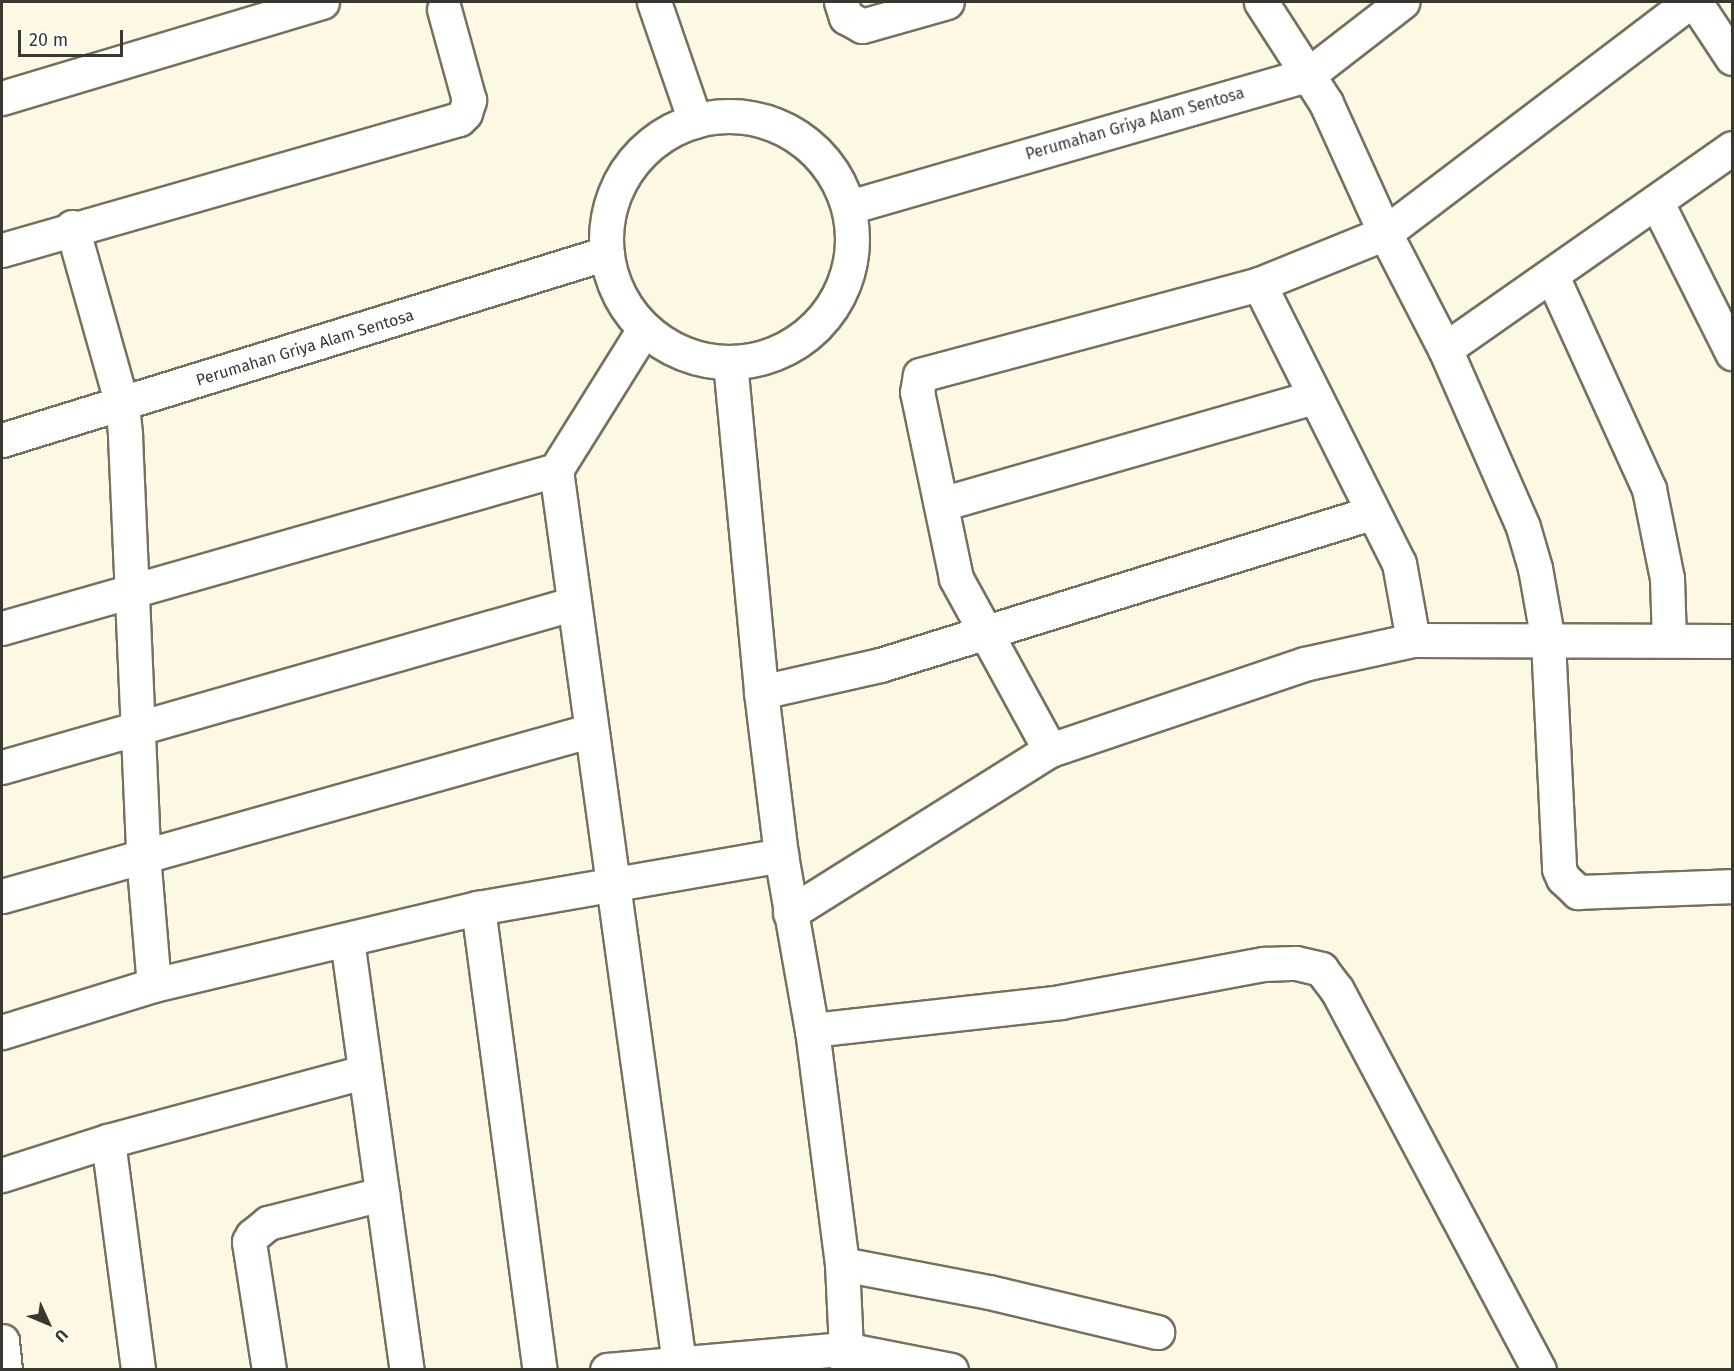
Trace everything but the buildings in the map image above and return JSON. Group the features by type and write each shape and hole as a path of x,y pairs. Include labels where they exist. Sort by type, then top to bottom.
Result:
{"street":[{"path":"654,2 695,121"},
{"path":"841,2 846,17 862,26 947,2"},
{"path":"1261,2 1309,74 1385,233 1444,349 1523,527 1535,568 1548,641 1559,869 1569,888 1578,892 1732,886"},
{"name":"Perumahan Griya Alam Sentosa","path":"849,207 1309,74 1402,2"},
{"path":"1050,750 956,578 917,392 920,375 1259,284 1385,233 1689,2"},
{"path":"1695,2 1732,58"},
{"path":"2,98 309,3"},
{"path":"2,250 72,227 459,119 465,113 469,100 444,9"},
{"path":"722,116 750,118 777,125 802,139 823,158 839,182 849,207 852,244 845,281 827,314 801,340 767,356 730,362 699,359 669,348 644,328 626,306 613,280 607,253 607,224 614,196 627,171 646,150 669,133 695,121 722,116"},
{"path":"1444,349 1657,203 1732,148"},
{"path":"1657,203 1732,353"},
{"path":"72,227 122,405 139,727 143,855 154,986"},
{"name":"Perumahan Griya Alam Sentosa","path":"2,440 122,405 607,253"},
{"path":"1552,276 1649,489 1667,579 1670,640"},
{"path":"1259,284 1371,513 1399,563 1413,640"},
{"path":"644,328 556,470 572,604 615,885 680,1365"},
{"path":"730,362 761,692 781,855 812,1030 842,1264 846,1359"},
{"path":"941,504 1315,397"},
{"path":"2,628 131,589 556,470"},
{"path":"761,692 880,665 1371,513"},
{"path":"2,767 572,604"},
{"path":"790,913 1050,750 1304,664 1413,640 1732,641"},
{"path":"2,896 590,731"},
{"path":"2,1032 154,986 478,908 781,855"},
{"path":"478,908 540,1370"},
{"path":"347,940 406,1370"},
{"path":"812,1030 1060,1002 1264,964 1296,963 1321,969 1348,1011 1539,1370"},
{"path":"2,1175 108,1141 364,1072"},
{"path":"108,1141 138,1370"},
{"path":"269,1370 249,1242 252,1236 268,1222 382,1194"},
{"path":"842,1264 989,1292 1157,1332"},
{"path":"2,1341 5,1370"},
{"path":"607,1370 846,1359 951,1370"}]}
